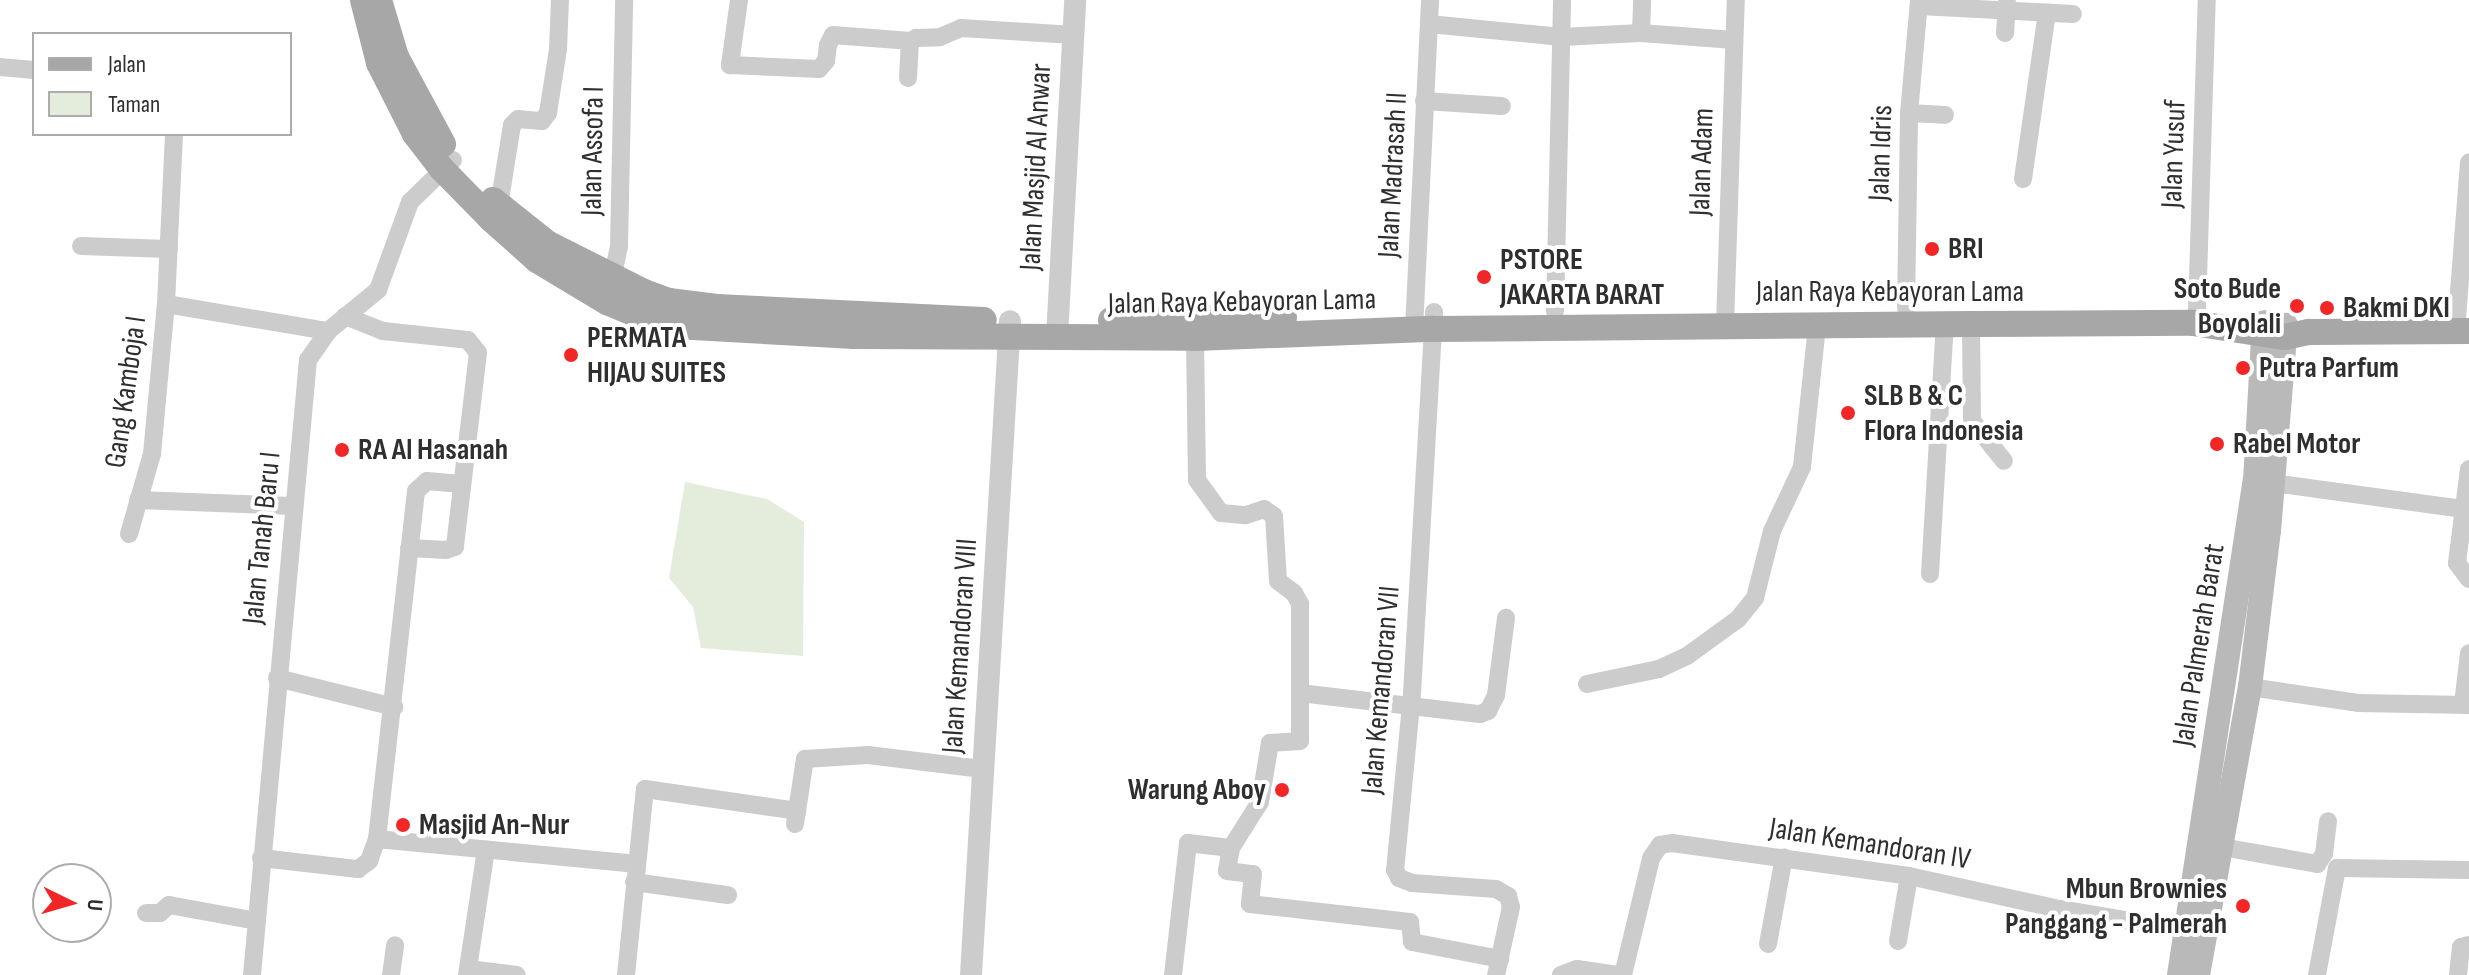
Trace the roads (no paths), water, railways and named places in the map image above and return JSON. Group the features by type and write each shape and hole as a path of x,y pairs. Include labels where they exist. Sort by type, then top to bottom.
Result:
{"main road":[{"name":"Jalan Raya Kebayoran Lama","path":"363,0 367,27 391,91 415,134 499,206 610,290"},
{"name":"Jalan Raya Kebayoran Lama","path":"379,0 396,57 448,164 514,242 610,290 644,292 690,305 856,325 1057,330 1153,328 1209,331 1424,321 1555,311 1725,316 1817,326 2193,323 2281,330"},
{"name":"Jalan Raya Kebayoran Lama","path":"1424,321 1725,316 2071,305 2197,310 2281,330"},
{"path":"2281,330 2463,331"},
{"name":"Jalan Palmerah Barat","path":"2196,932 2222,847 2250,687 2273,483 2281,330"},
{"name":"Jalan Palmerah Barat","path":"2188,974 2255,481 2281,330"}],"street":[{"path":"499,206 512,125 518,119 542,121 548,113 558,49 560,0"},
{"name":"Jalan Assofa I","path":"610,290 619,246 624,0"},
{"path":"739,0 730,65 819,69 826,61 833,35 911,41 940,37 961,28 1074,35"},
{"name":"Jalan Masjid Al Anwar","path":"1057,330 1075,0"},
{"name":"Jalan Madrasah II","path":"1424,321 1424,101 1430,0"},
{"path":"1555,311 1562,0"},
{"path":"1641,33 1642,0"},
{"name":"Jalan Adam","path":"1725,316 1736,0"},
{"name":"Jalan Yusuf","path":"2197,310 2207,0"},
{"path":"1919,3 2007,6 2073,14"},
{"name":"Jalan Idris","path":"1906,308 1909,113 1919,3"},
{"path":"2005,33 2007,6"},
{"path":"2023,179 2047,13"},
{"path":"1429,24 1561,37 1641,33 1734,40"},
{"path":"908,78 911,41"},
{"path":"0,67 32,70"},
{"path":"1424,101 1502,106"},
{"path":"1909,113 1945,115"},
{"name":"Gang Kamboja I","path":"129,534 152,454 166,304 174,136"},
{"path":"2463,331 2469,163"},
{"name":"Jalan Tanah Baru I","path":"252,975 292,506 308,362 328,331 380,287 403,215 418,191 448,164"},
{"path":"81,246 169,249"},
{"name":"Gang Kamboja I","path":"166,304 328,331"},
{"path":"345,316 383,331 473,342 478,353 455,547 446,550 409,548"},
{"name":"Jalan Kemandoran VII","path":"1424,321 1411,705 1395,870 1399,878 1412,883 1496,889 1508,896 1511,907 1498,967"},
{"path":"1958,324 1972,421 1996,446 2004,461"},
{"path":"1930,574 1958,324"},
{"path":"1587,684 1659,669 1687,656 1738,619 1755,598 1772,531 1795,484 1806,452 1817,326"},
{"name":"Jalan Kemandoran VIII","path":"971,975 1010,329"},
{"path":"1209,331 1197,480 1221,513 1246,515 1264,509 1274,516 1278,581 1294,593 1300,604 1301,738 1297,743 1270,743 1260,802 1231,848 1227,871 1253,874 1250,904 1411,922 1411,942 1498,967"},
{"path":"2469,469 2457,567 2469,579"},
{"path":"261,858 358,869 369,861 377,839 394,707 409,548 419,486 431,481 462,484"},
{"path":"2273,483 2465,521"},
{"path":"138,500 292,506"},
{"path":"1300,693 1470,715 1488,711 1496,695 1506,618"},
{"path":"2250,687 2358,703 2466,704 2469,653"},
{"path":"277,678 394,707"},
{"path":"633,975 626,975 634,873 645,789 796,818 805,759 868,755 982,769"},
{"path":"2222,847 2317,864 2324,854 2328,821"},
{"path":"377,839 486,849 634,873 728,895"},
{"path":"1173,975 1188,843 1231,848"},
{"name":"Jalan Kemandoran IV","path":"1621,975 1651,858 1660,845 1672,843 1909,876 2059,909 2196,932"},
{"path":"486,849 467,972 517,975"},
{"path":"1768,944 1784,857"},
{"path":"2317,975 2335,872 2344,866 2469,870"},
{"path":"1898,941 1909,876"},
{"path":"146,913 160,913 169,905 257,921"},
{"path":"391,975 395,945"},
{"path":"2458,975 2461,947 2469,945"},
{"path":"1561,975 1577,969 1621,975"}],"place":[{"name":"BRI","path":"1932,249"},
{"name":"PSTORE JAKARTA BARAT","path":"1484,277"},
{"name":"Soto Bude Boyolali","path":"2297,306"},
{"name":"Bakmi DKI","path":"2327,308"},
{"name":"PERMATA HIJAU SUITES","path":"571,355"},
{"name":"Putra Parfum","path":"2243,368"},
{"name":"SLB B & C Flora Indonesia","path":"1848,413"},
{"name":"Rabel Motor","path":"2217,444"},
{"name":"RA Al Hasanah","path":"342,450"},
{"name":"Warung Aboy","path":"1282,790"},
{"name":"Masjid An-Nur","path":"403,825"},
{"name":"Mbun Brownies Panggang - Palmerah","path":"2243,906"}]}
